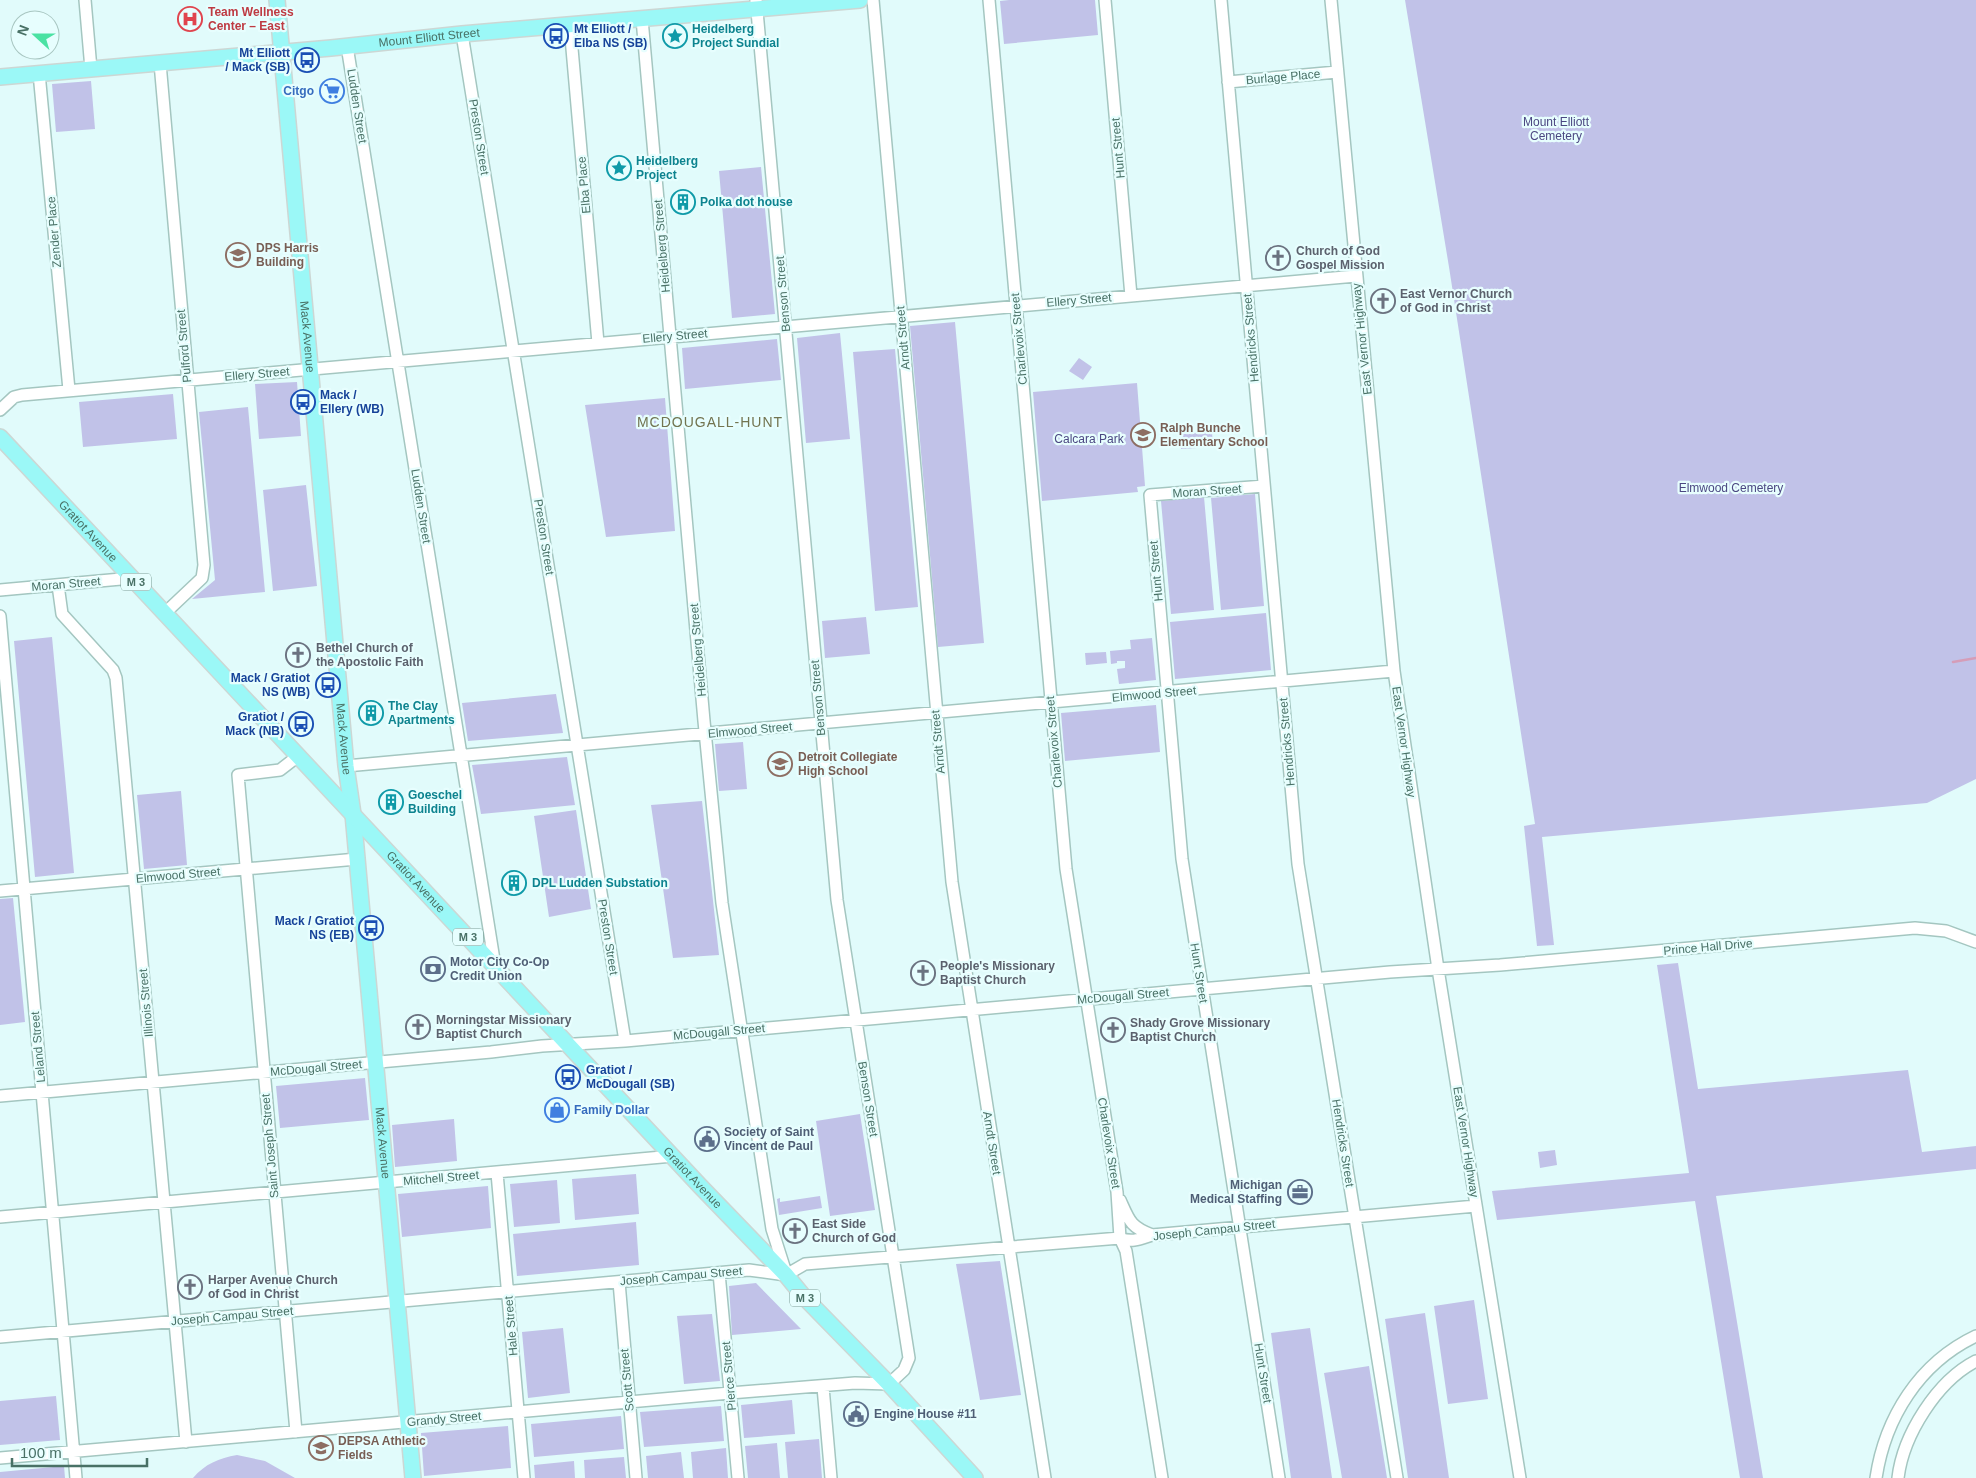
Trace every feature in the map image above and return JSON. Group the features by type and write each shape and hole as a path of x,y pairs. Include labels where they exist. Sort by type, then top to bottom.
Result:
{"main road":[{"name":"Mack Avenue","path":"277,0 413,1478"},
{"name":"Mount Elliott Street","path":"0,77 462,34 642,20 756,5 860,0"},
{"name":"Gratiot Avenue","path":"0,437 975,1478"}],"street":[{"path":"85,0 91,69"},
{"name":"Arndt Street","path":"873,0 952,882 1045,1478"},
{"name":"Charlevoix Street","path":"989,0 1068,885 1117,1192 1120,1238 1126,1251 1162,1478"},
{"name":"Hunt Street","path":"1105,0 1131,296"},
{"name":"Hendricks Street","path":"1221,0 1298,864 1397,1478"},
{"name":"East Vernor Highway","path":"1331,0 1394,671 1438,969 1520,1478"},
{"name":"Benson Street","path":"756,5 836,900 909,1358 904,1370 889,1384"},
{"name":"Heidelberg Street","path":"642,20 705,734 722,903 772,1229 786,1275"},
{"name":"Elba Place","path":"570,26 598,343"},
{"name":"Preston Street","path":"462,34 625,1040"},
{"name":"Ludden Street","path":"347,46 495,966"},
{"name":"Pulford Street","path":"160,63 204,565 202,578 165,613"},
{"name":"Burlage Place","path":"1228,82 1337,72"},
{"name":"Zender Place","path":"39,73 69,390"},
{"name":"Ellery Street","path":"0,410 14,397 22,394 1356,276"},
{"name":"Moran Street","path":"1150,495 1264,486"},
{"name":"Hunt Street","path":"1150,495 1182,859 1279,1478"},
{"name":"Moran Street","path":"0,590 132,578"},
{"name":"Illinois Street","path":"58,585 62,614 115,674 186,1442"},
{"name":"Leland Street","path":"0,616 76,1478"},
{"name":"Elmwood Street","path":"346,766 1282,683 1394,671"},
{"name":"Saint Joseph Street","path":"296,1432 238,775 280,770 298,756"},
{"name":"Elmwood Street","path":"0,891 356,859"},
{"name":"Prince Hall Drive","path":"1438,969 1915,928 1946,931 1976,942"},
{"name":"McDougall Street","path":"0,1096 568,1044 1438,969"},
{"name":"Mitchell Street","path":"0,1218 673,1156"},
{"name":"Hale Street","path":"497,1173 524,1478"},
{"path":"1117,1192 1131,1224 1139,1230 1152,1235"},
{"name":"Joseph Campau Street","path":"0,1337 749,1270 786,1275 805,1264 1120,1238 1128,1241 1152,1235 1476,1206"},
{"name":"Pierce Street","path":"719,1273 738,1478"},
{"name":"Scott Street","path":"619,1282 636,1478"},
{"path":"1876,1478 1878,1460 1890,1424 1912,1388 1937,1362 1955,1348 1976,1336"},
{"path":"1898,1478 1908,1442 1922,1413 1949,1381 1976,1361"},
{"name":"Grandy Street","path":"0,1458 730,1393 855,1383 889,1384"},
{"path":"823,1387 831,1478"}],"green space":[{"path":"1095,0 1098,35 1004,44 1000,1"},
{"name":"Elmwood Cemetery","path":"1405,0 1976,0 1976,779 1927,803 1542,837 1554,945 1537,946 1524,826 1535,824 1449,267"},
{"path":"91,81 95,129 56,132 52,84"},
{"path":"761,167 775,314 732,318 719,171"},
{"path":"955,322 984,643 938,647 910,326"},
{"path":"840,333 850,439 806,443 797,338"},
{"path":"777,339 781,380 685,389 682,348"},
{"path":"895,349 918,607 875,611 853,352"},
{"path":"1079,358 1092,367 1083,380 1069,371"},
{"path":"297,382 301,436 259,439 255,384"},
{"name":"Calcara Park","path":"1137,383 1145,486 1137,487 1138,492 1042,501 1033,392"},
{"path":"173,394 177,439 83,447 79,402"},
{"path":"665,398 675,531 606,537 585,405"},
{"path":"248,407 265,592 192,599 215,580 199,412"},
{"path":"1212,432 1213,447 1181,449 1180,434"},
{"path":"306,485 317,586 273,591 263,490"},
{"path":"1255,494 1264,606 1221,610 1211,498"},
{"path":"1204,497 1214,610 1171,614 1161,501"},
{"path":"1266,613 1271,670 1175,679 1170,622"},
{"path":"866,617 870,654 825,658 822,621"},
{"path":"52,637 74,873 35,877 14,641"},
{"path":"1152,638 1156,680 1119,684 1117,669 1125,668 1125,661 1117,661 1117,663 1111,664 1110,651 1131,649 1130,640"},
{"path":"1106,652 1107,663 1086,665 1085,653"},
{"path":"556,694 563,733 468,741 462,703"},
{"path":"1156,705 1160,752 1065,761 1061,713"},
{"path":"743,742 747,789 719,791 715,744"},
{"path":"567,757 575,805 481,814 472,765"},
{"path":"181,791 187,865 144,869 137,795"},
{"path":"702,801 719,955 673,958 651,805"},
{"path":"576,810 591,909 549,917 534,816"},
{"path":"13,898 25,1022 0,1025 0,899"},
{"path":"1678,963 1698,1089 1908,1070 1922,1152 1976,1146 1976,1169 1716,1196 1763,1478 1740,1478 1695,1201 1497,1220 1492,1191 1689,1173 1657,965"},
{"path":"365,1078 369,1120 280,1128 276,1086"},
{"path":"860,1114 875,1210 830,1216 816,1121"},
{"path":"454,1119 457,1161 395,1167 392,1125"},
{"path":"1555,1150 1557,1165 1540,1168 1538,1152"},
{"path":"636,1174 639,1214 575,1220 572,1179"},
{"path":"557,1180 560,1223 514,1227 510,1184"},
{"path":"488,1186 491,1228 402,1237 398,1194"},
{"path":"820,1196 822,1208 779,1215 777,1199 780,1198 780,1202"},
{"path":"636,1222 639,1265 517,1276 513,1234"},
{"path":"1000,1261 1021,1395 980,1400 956,1264"},
{"path":"756,1283 801,1329 732,1335 729,1286"},
{"path":"1474,1300 1488,1399 1448,1404 1434,1306"},
{"path":"1425,1313 1449,1478 1408,1478 1385,1319"},
{"path":"712,1314 720,1381 684,1384 677,1316"},
{"path":"563,1328 570,1393 528,1398 522,1332"},
{"path":"1310,1328 1332,1478 1291,1478 1271,1333"},
{"path":"1369,1366 1387,1478 1342,1478 1324,1373"},
{"path":"56,1396 60,1440 0,1445 0,1401"},
{"path":"792,1400 795,1434 744,1438 741,1405"},
{"path":"721,1406 724,1441 644,1447 640,1412"},
{"path":"621,1416 624,1449 534,1457 531,1424"},
{"path":"508,1426 511,1468 424,1476 421,1433"},
{"path":"819,1439 822,1478 788,1478 785,1442"},
{"path":"777,1443 780,1478 748,1478 745,1446"},
{"path":"726,1448 728,1478 693,1478 691,1452"},
{"path":"681,1452 684,1478 648,1478 646,1456"},
{"path":"237,1455 265,1461 295,1478 193,1478 213,1462"},
{"path":"624,1457 626,1478 585,1478 584,1460"},
{"path":"574,1461 575,1478 535,1478 534,1465"},
{"path":"64,1466 65,1478 0,1478 0,1472"}],"waterway":[{"path":"1953,662 1976,658"}],"place":[{"name":"Team Wellness Center – East","path":"190,19"},
{"name":"Mt Elliott / Elba NS (SB)","path":"556,36"},
{"name":"Heidelberg Project Sundial","path":"675,36"},
{"name":"Mt Elliott / Mack (SB)","path":"307,60"},
{"name":"Citgo","path":"332,91"},
{"name":"Heidelberg Project","path":"619,168"},
{"name":"Polka dot house","path":"683,202"},
{"name":"DPS Harris Building","path":"238,255"},
{"name":"Church of God Gospel Mission","path":"1278,258"},
{"name":"East Vernor Church of God in Christ","path":"1383,301"},
{"name":"Mack / Ellery (WB)","path":"303,402"},
{"name":"Ralph Bunche Elementary School","path":"1143,435"},
{"name":"Bethel Church of the Apostolic Faith","path":"298,655"},
{"name":"Mack / Gratiot NS (WB)","path":"328,685"},
{"name":"The Clay Apartments","path":"371,713"},
{"name":"Gratiot / Mack (NB)","path":"301,724"},
{"name":"Detroit Collegiate High School","path":"780,764"},
{"name":"Goeschel Building","path":"391,802"},
{"name":"DPL Ludden Substation","path":"514,883"},
{"name":"Mack / Gratiot NS (EB)","path":"371,928"},
{"name":"Motor City Co-Op Credit Union","path":"433,969"},
{"name":"People's Missionary Baptist Church","path":"923,973"},
{"name":"Morningstar Missionary Baptist Church","path":"418,1027"},
{"name":"Shady Grove Missionary Baptist Church","path":"1113,1030"},
{"name":"Gratiot / McDougall (SB)","path":"568,1077"},
{"name":"Family Dollar","path":"557,1110"},
{"name":"Society of Saint Vincent de Paul","path":"707,1139"},
{"name":"Michigan Medical Staffing","path":"1300,1192"},
{"name":"East Side Church of God","path":"795,1231"},
{"name":"Harper Avenue Church of God in Christ","path":"190,1287"},
{"name":"Engine House #11","path":"856,1414"},
{"name":"DEPSA Athletic Fields","path":"321,1448"}],"district":[{"name":"MCDOUGALL-HUNT","path":"710,422"}],"park label":[{"name":"Mount Elliott Cemetery","path":"1556,129"}]}
